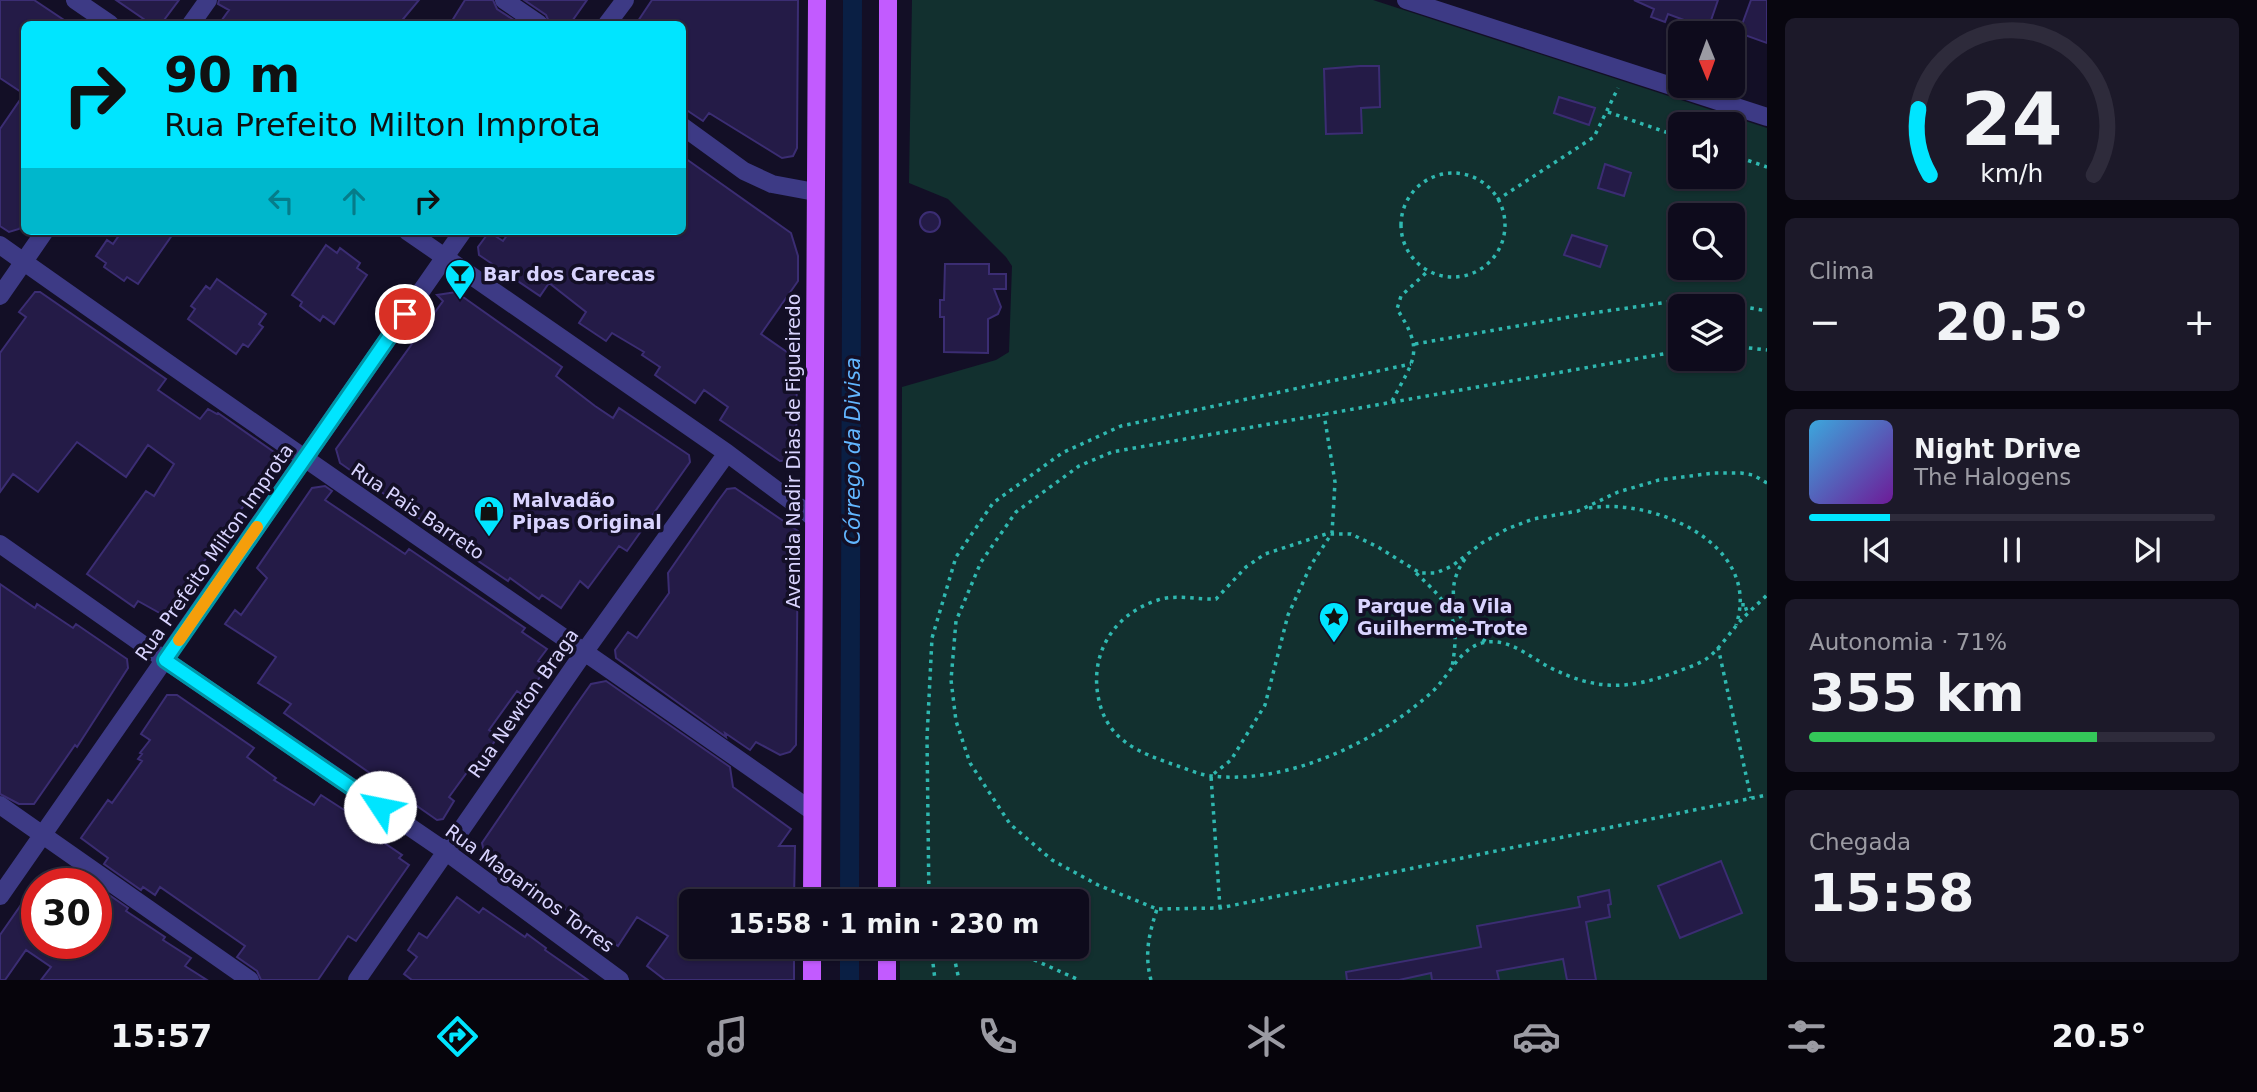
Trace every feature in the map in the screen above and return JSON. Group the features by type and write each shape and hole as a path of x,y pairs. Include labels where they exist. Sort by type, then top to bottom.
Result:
{"main road":[{"name":"Avenida Nadir Dias de Figueiredo","path":"812,889 817,0"},
{"path":"887,889 888,0"},
{"path":"812,959 812,980"},
{"path":"887,959 887,980"}],"street":[{"path":"75,0 106,21"},
{"path":"193,21 208,0"},
{"path":"504,0 535,21"},
{"path":"609,21 625,0"},
{"path":"1406,0 1767,117"},
{"path":"686,129 744,171 772,184 815,192"},
{"path":"0,296 42,235"},
{"path":"413,235 727,453 814,518"},
{"name":"Rua Prefeito Milton Improta","path":"0,896 460,235"},
{"name":"Rua Pais Barreto","path":"0,244 304,459 813,811"},
{"name":"Rua Newton Braga","path":"357,980 585,651 727,453"},
{"name":"Rua Magarinos Torres","path":"0,544 445,851 620,980"},
{"path":"0,805 250,980"}],"path":[{"path":"1497,200 1594,137 1622,81"},
{"path":"1608,112 1668,133"},
{"path":"1745,159 1767,167"},
{"path":"1450,173 1466,175 1482,182 1494,193 1502,208 1505,225 1502,243 1493,258 1479,270 1463,276 1445,276 1428,271 1414,260 1404,245 1402,213 1408,198 1419,185 1450,173"},
{"path":"1391,402 1411,365 1415,344 1411,331 1397,309 1401,296 1428,271"},
{"path":"1415,344 1696,298 1767,311"},
{"path":"1745,347 1767,350"},
{"path":"1668,353 1112,452 1079,466 1016,512 981,562 956,621 951,680 956,721 970,763 1010,824 1052,860 1098,885 1157,909 1220,908 1767,795"},
{"path":"929,889 927,738 932,638 956,557 993,503 1062,453 1121,426 1411,365"},
{"path":"1211,776 1231,760 1265,705 1289,615 1311,565 1332,533 1335,482 1324,414"},
{"path":"1578,511 1618,492 1672,478 1741,472 1767,483"},
{"path":"1487,642 1468,650 1435,690 1376,733 1311,763 1258,775 1211,776 1152,757 1131,747 1113,731 1101,707 1097,688 1097,663 1108,636 1141,608 1160,599 1216,599 1246,567 1265,554 1312,537 1332,533 1350,534 1412,569 1424,574 1436,573 1452,566 1498,533 1533,519 1599,506 1621,506 1656,513 1678,522 1711,543 1728,559 1734,569 1744,610 1758,605"},
{"path":"1472,551 1456,574 1454,596 1463,623 1487,642 1522,650 1550,668 1593,684 1615,687 1644,683 1704,660 1767,595"},
{"path":"1412,569 1437,591 1450,610 1454,637 1452,669"},
{"path":"1735,627 1740,607 1740,585"},
{"path":"1718,648 1751,798"},
{"path":"1211,776 1220,908"},
{"path":"1151,980 1146,963 1148,938 1157,909"},
{"path":"932,959 935,980"},
{"path":"955,959 959,980"},
{"path":"1032,959 1079,980"}],"green space":[{"name":"Parque da Vila Guilherme-Trote","path":"912,0 1373,0 1718,112 1668,112 1668,189 1745,189 1745,121 1767,128 1767,980 900,980 900,959 1089,959 1089,889 900,889 902,387 996,360 1009,352 1012,266 948,199 909,183"}],"water":[{"name":"Córrego da Divisa","path":"843,0 862,0 859,889 840,889"},
{"path":"840,959 859,959 859,980 840,980"}],"building":[{"path":"0,0 34,0 66,21 21,21 21,92 0,78"},
{"path":"116,0 179,0 163,21 147,21"},
{"path":"219,0 419,0 402,21 221,21 229,10 218,4"},
{"path":"465,0 493,0 497,9 515,21 452,21"},
{"path":"524,0 587,0 572,21 549,21 546,15"},
{"path":"652,0 798,0 797,148 793,156 782,158 709,113 703,121 686,110 686,21 638,21"},
{"path":"1634,0 1718,0 1711,21 1687,21 1668,14 1665,22 1651,17 1654,9"},
{"path":"1751,0 1767,0 1767,43 1745,35 1743,21"},
{"path":"1379,66 1380,107 1361,108 1362,133 1326,134 1324,69"},
{"path":"1559,97 1595,108 1589,125 1554,113"},
{"path":"21,98 21,226 9,232 0,226 0,129"},
{"path":"686,159 791,233 798,256 798,281 761,334 797,359 796,457 780,461 720,420 728,407 704,390 695,403 655,375 660,367 642,355 644,352 612,333 606,341 579,323 586,312 549,283 540,296 479,255 478,247 487,235 494,235 503,241 507,235 686,235"},
{"path":"1605,164 1631,173 1624,196 1598,188"},
{"path":"930,212 937,215 940,222 937,229 930,232 923,229 920,222 923,215"},
{"path":"119,235 172,235 138,284 127,277 124,281 104,267 106,263 96,256 107,240 113,244"},
{"path":"1572,235 1607,246 1600,267 1564,255"},
{"path":"326,245 337,253 340,248 360,263 357,268 367,275 334,324 323,316 320,321 300,306 302,302 292,295"},
{"path":"945,264 989,264 989,274 1006,274 1006,289 994,289 1001,307 998,314 988,319 988,353 944,352 944,317 940,317 940,300 944,300"},
{"path":"217,279 266,314 259,324 263,327 248,347 243,344 236,354 188,319 195,309 191,306 206,286 210,289"},
{"path":"35,292 40,292 166,379 158,390 200,419 208,409 218,413 274,452 275,462 165,616 138,601 134,607 87,574 146,491 154,496 174,464 148,445 126,477 77,442 38,492 13,474 0,492 0,353 26,317 19,312"},
{"path":"456,292 562,367 556,376 595,406 613,418 619,408 689,455 690,462 627,551 619,546 588,588 580,581 561,608 542,595 539,599 510,578 508,581 426,526 427,524 340,463 336,449 443,301 437,295"},
{"path":"325,486 332,491 325,500 405,554 409,549 525,628 522,632 547,649 538,661 547,667 526,697 517,691 489,730 498,736 473,775 468,771 449,797 454,801 443,819 437,820 284,713 291,704 258,683 276,657 225,624 235,610 241,615 267,578 257,568 312,488"},
{"path":"735,488 798,531 796,745 790,752 780,755 756,742 750,750 725,733 726,737 616,658 615,650 628,632 637,638 669,593 668,573 718,501 727,489"},
{"path":"0,584 35,608 37,604 73,628 76,624 127,659 128,668 77,747 75,745 34,804 19,804 0,794"},
{"path":"606,681 730,767 733,787 791,829 779,846 795,846 794,889 679,889 679,959 794,959 794,980 665,980 647,966 668,936 637,917 618,946 484,852 482,843 591,684"},
{"path":"167,695 177,695 254,748 247,757 276,778 274,780 314,805 321,795 355,817 352,821 402,855 399,858 409,865 356,941 348,936 318,980 261,980 257,971 237,957 245,946 160,887 155,895 143,887 141,890 104,864 108,858 81,838 108,800 112,803 142,761 138,759 142,754 140,753 150,740 141,734"},
{"path":"1721,861 1742,913 1680,938 1658,886"},
{"path":"1609,890 1610,917 1586,922 1596,980 1567,980 1563,959 1497,971 1499,980 1432,980 1431,973 1399,980 1347,980 1346,972 1481,947 1477,926 1580,907 1578,897"},
{"path":"112,897 128,908 126,911 165,937 163,940 191,958 185,966 207,980 41,980 51,967 39,959 112,959"},
{"path":"457,897 479,913 483,908 525,937 527,934 588,980 412,980 404,974 417,957 408,950 419,933 427,938"},
{"path":"21,905 21,957 5,980 0,980 0,935"}],"slow traffic":[{"path":"179,640 257,527"}],"place":[{"name":"Bar dos Carecas","path":"460,301"},
{"name":"Malvadão Pipas Original","path":"489,538"},
{"name":"Parque da Vila Guilherme-Trote","path":"1334,644"}],"route":[{"path":"380,807 165,660 405,314"}]}
